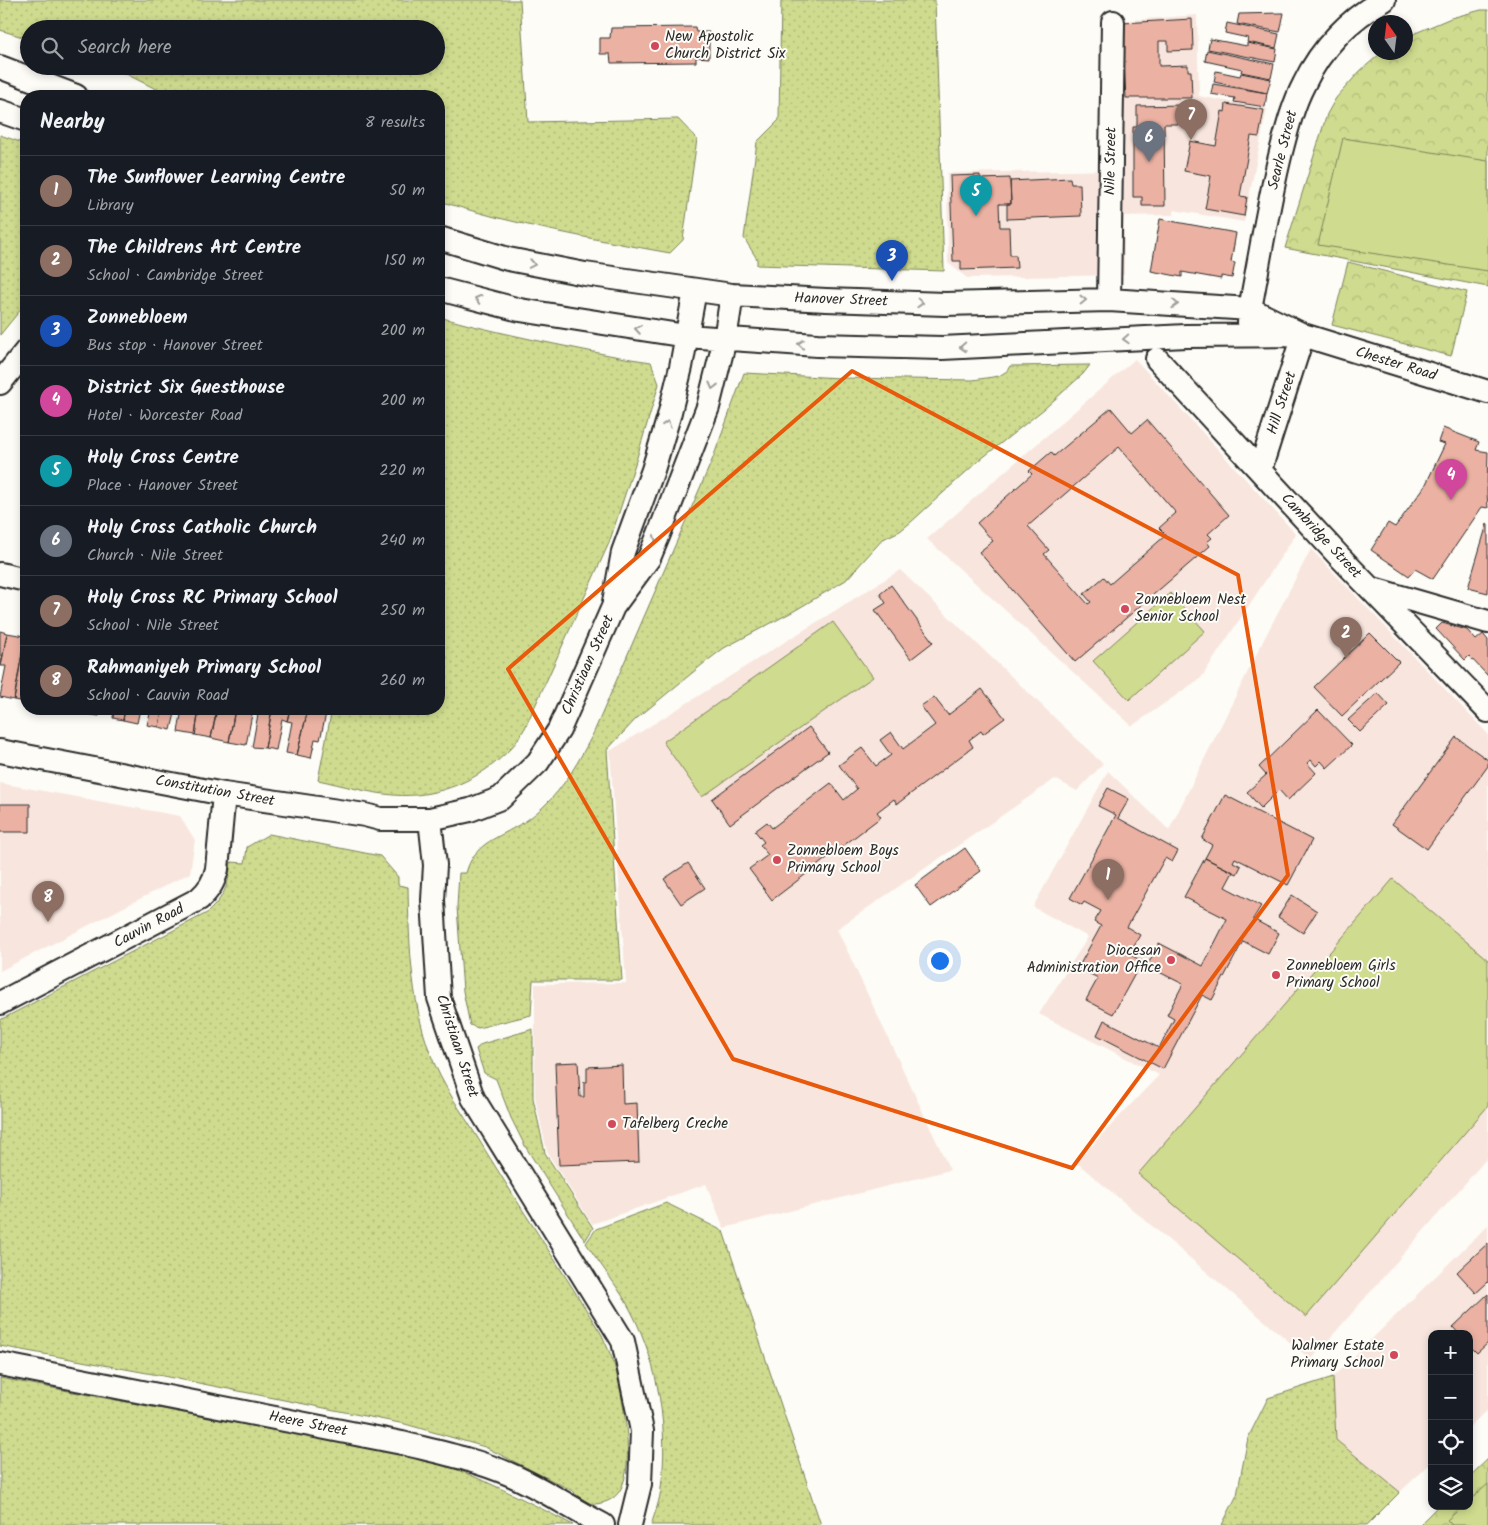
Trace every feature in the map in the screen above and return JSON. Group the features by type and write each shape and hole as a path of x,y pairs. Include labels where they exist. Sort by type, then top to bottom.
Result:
{"street":[{"name":"Searle Street","path":"1248,334 1250,309 1278,164 1295,104 1316,62 1347,25 1368,9 1384,0"},
{"name":"Nile Street","path":"1109,300 1113,22"},
{"path":"0,67 20,75"},
{"path":"21,75 60,90"},
{"path":"0,111 20,118"},
{"name":"Hanover Street","path":"445,240 508,259 585,274 732,295 945,304 1109,300 1250,309"},
{"name":"Christiaan Street","path":"630,1525 640,1484 642,1431 623,1341 473,1098 439,998 433,900 435,865 430,820 470,810 501,798 538,762 559,730 613,607 624,552 653,470 669,416 681,367 695,290"},
{"path":"445,291 520,310 686,336 817,345 942,348 1248,334"},
{"name":"Christiaan Street","path":"613,607 649,558 708,406 725,339 732,295"},
{"name":"Chester Road","path":"1250,309 1303,335 1488,392"},
{"name":"Chester Road","path":"1248,334 1303,335"},
{"name":"Hill Street","path":"1260,470 1303,335"},
{"path":"0,383 20,358"},
{"name":"Cambridge Street","path":"1157,359 1370,588 1488,710"},
{"path":"0,574 20,579"},
{"path":"1370,588 1488,622"},
{"name":"Constitution Street","path":"0,751 224,794 365,815 380,819 430,820"},
{"name":"Cauvin Road","path":"0,1003 199,899 208,891 214,881 217,869 224,794"},
{"name":"Heere Street","path":"0,1364 382,1439 464,1458 508,1474 545,1491 603,1525"}],"highlighted area":[{"path":"852,371 1238,575 1288,875 1072,1168 733,1059 508,669"}],"shaded area":[{"path":"1197,15 1199,96 1267,109 1244,222 1174,210 1173,215 1124,216 1124,275 967,278 948,263 947,173 1121,170 1119,21"},
{"name":"Zonnebloem Nest Senior School","path":"1135,359 1296,534 1201,678 1132,726 927,539"},
{"name":"Zonnebloem Girls Primary School","path":"1311,549 1488,734 1488,1157 1311,1360 1076,1162 1159,1075 1039,1014 1088,937 1033,907 1108,771 1169,830"},
{"name":"Zonnebloem Boys Primary School","path":"900,570 1103,764 1077,791 1055,779 837,929 950,1170 724,1228 706,1184 592,1224 547,1152 535,1097 535,984 626,983 610,751"},
{"path":"0,783 180,816 195,840 190,873 0,971"},
{"name":"Walmer Estate Primary School","path":"1488,1225 1488,1409 1473,1423 1473,1330 1428,1330 1428,1466 1400,1492 1335,1440 1333,1377"}],"green space":[{"path":"0,0 520,0 528,122 678,119 697,139 683,240 670,253 583,237 445,203 445,90 158,90 128,75 445,75 445,20 20,20 20,36 0,30"},
{"path":"781,0 935,0 944,271 757,265 757,259 744,238 757,142 779,120"},
{"path":"1488,10 1488,287 1285,248 1327,114 1336,98 1360,71 1373,60 1413,60 1413,34 1451,18"},
{"path":"0,135 20,142 20,310 0,335"},
{"path":"1343,138 1488,161 1488,271 1318,245"},
{"path":"1348,262 1467,292 1451,356 1332,325"},
{"path":"445,319 529,339 651,362 659,384 609,543 525,728 514,745 487,769 473,777 442,790 426,794 384,794 318,780 331,715 445,715"},
{"path":"1090,365 1083,374 1044,409 976,463 910,523 900,531 883,539 846,580 794,611 724,648 636,719 607,750 622,980 533,980 531,1015 478,1028 470,1025 463,991 461,964 457,907 459,873 466,873 474,855 486,844 524,822 542,808 565,782 583,752 594,732 713,458 744,373 841,378 973,380 999,376 1007,371 1010,366"},
{"path":"1170,593 1205,631 1129,700 1093,661"},
{"path":"833,622 873,677 702,797 663,742"},
{"path":"269,834 380,856 398,877 398,885 408,887 409,932 416,1000 427,1044 435,1065 452,1098 602,1335 614,1364 624,1410 627,1465 619,1492 612,1499 599,1504 585,1504 573,1491 485,1447 405,1424 0,1346 0,1020 207,913 225,890 231,862 245,863 247,847"},
{"path":"1393,879 1488,960 1488,1106 1306,1317 1138,1174"},
{"path":"533,1029 533,1098 545,1153 593,1228 585,1241 525,1146 511,1118 496,1079 484,1073 476,1049 482,1044"},
{"path":"666,1203 723,1231 821,1525 651,1525 660,1497 664,1444 660,1399 655,1376 641,1333 632,1313 586,1243 596,1229"},
{"path":"1333,1377 1336,1440 1400,1492 1367,1525 1222,1525 1237,1495 1248,1438 1268,1398"},
{"path":"0,1378 431,1460 521,1498 573,1525 0,1525"},
{"path":"1488,1459 1488,1525 1419,1525 1434,1510 1473,1510 1473,1473"},
{"path":"1488,1484 1488,1525 1452,1525 1447,1520 1458,1510 1473,1510 1473,1497"}],"building":[{"path":"1284,13 1280,32 1237,24 1239,14"},
{"path":"1192,19 1193,50 1168,51 1168,41 1159,41 1159,66 1188,65 1188,71 1191,71 1192,98 1126,98 1122,23"},
{"path":"1227,23 1279,34 1276,48 1247,42 1248,38 1225,33"},
{"name":"New Apostolic Church District Six","path":"695,27 696,32 709,32 709,58 696,57 696,62 611,63 610,54 600,54 600,38 610,38 611,28"},
{"path":"1210,39 1247,46 1247,43 1277,49 1275,62 1208,49"},
{"path":"1207,50 1274,64 1271,78 1241,72 1242,69 1205,61"},
{"path":"1216,71 1240,76 1241,73 1271,79 1267,93 1214,82"},
{"path":"1213,84 1267,93 1265,107 1234,102 1235,98 1211,94"},
{"path":"1226,104 1264,110 1259,137 1251,136 1240,196 1247,197 1244,216 1205,209 1211,176 1184,171 1190,141 1216,146 1222,111 1225,112"},
{"path":"1182,105 1182,124 1164,124 1165,206 1142,206 1142,197 1133,197 1133,127 1137,127 1137,106"},
{"path":"980,175 980,179 1010,178 1011,204 999,204 1000,227 1009,227 1010,255 1016,255 1017,268 961,270 961,261 953,261 950,176"},
{"path":"1070,178 1071,184 1080,184 1081,216 1007,219 1007,204 1011,204 1010,181"},
{"path":"1160,219 1236,233 1231,262 1235,263 1232,278 1221,276 1221,279 1182,272 1182,277 1151,271"},
{"path":"1111,408 1132,433 1147,420 1229,515 1208,534 1212,538 1207,542 1210,546 1075,662 979,552 993,541 977,523 1032,474 1029,471 1051,452 1054,456","holes":["1119,447 1176,513 1159,528 1166,535 1110,584 1104,577 1084,594 1091,602 1088,604 1044,554 1049,550 1028,526"]},
{"path":"1443,428 1479,442 1476,450 1488,452 1488,508 1482,507 1433,579 1415,569 1409,576 1371,550 1388,523 1395,527 1425,486 1445,444 1438,442"},
{"path":"1488,525 1488,593 1468,588"},
{"path":"891,585 933,642 911,659 875,610 886,603 880,594"},
{"path":"1442,623 1467,630 1476,640 1483,634 1488,640 1488,676 1469,656 1465,660 1436,629"},
{"path":"0,631 7,633 1,666 0,666"},
{"path":"7,633 20,635 20,665 14,700 0,697 6,666 1,666"},
{"path":"1370,633 1399,662 1342,716 1314,687"},
{"path":"20,665 20,701 14,700"},
{"path":"982,689 1005,718 983,734 981,731 969,740 973,747 897,804 894,799 877,812 881,817 772,900 749,869 768,855 760,845 764,842 755,831 767,822 772,828 831,783 844,800 857,789 839,765 862,748 876,766 891,755 880,740 891,732 903,749 935,725 921,706 934,697 948,715"},
{"path":"1378,693 1389,705 1360,732 1348,720"},
{"path":"1318,710 1352,745 1327,768 1321,761 1316,766 1311,760 1307,763 1316,773 1288,800 1279,790 1261,808 1247,792 1266,775 1259,767"},
{"path":"113,715 124,715 123,720 113,718"},
{"path":"124,715 139,715 137,723 123,720"},
{"path":"150,715 161,715 159,727 147,725"},
{"path":"161,715 175,715 171,730 159,727"},
{"path":"181,715 198,715 195,735 178,732"},
{"path":"198,715 216,715 211,738 195,735"},
{"path":"216,715 234,715 229,742 211,738"},
{"path":"234,715 252,715 246,745 229,742"},
{"path":"258,715 271,715 265,748 252,747"},
{"path":"271,715 288,715 287,721 282,719 276,750 265,748"},
{"path":"288,715 307,715 297,755 286,753 292,722 287,721"},
{"path":"307,715 326,715 320,740 315,739 311,758 297,755"},
{"path":"809,727 828,752 730,824 712,799"},
{"path":"1456,737 1488,760 1488,766 1427,849 1392,824"},
{"path":"1108,788 1129,799 1118,818 1178,851 1172,862 1165,858 1127,927 1140,935 1129,954 1142,961 1113,1014 1086,1000 1098,978 1078,968 1101,926 1094,922 1101,911 1084,902 1082,905 1070,898 1116,815 1098,806"},
{"path":"1225,795 1312,840 1288,885 1235,858 1233,862 1241,866 1237,874 1205,858 1212,845 1202,839"},
{"path":"0,804 30,804 30,832 0,832"},
{"path":"965,848 981,871 931,907 915,885"},
{"name":"Diocesan Administration Office","path":"1205,858 1233,872 1225,887 1261,906 1253,919 1279,933 1268,954 1243,941 1212,1000 1202,995 1163,1069 1097,1035 1104,1020 1159,1048 1174,1019 1167,1015 1183,984 1147,966 1159,943 1203,966 1227,919 1184,897"},
{"path":"688,863 705,888 681,904 664,879"},
{"path":"1292,895 1317,911 1303,933 1278,917"},
{"path":"578,1062 580,1097 584,1097 587,1067 622,1065 623,1104 637,1103 639,1162 559,1165 555,1063"},
{"path":"1488,1243 1488,1282 1476,1293 1457,1272"},
{"path":"1488,1294 1488,1343 1477,1353 1473,1349 1473,1330 1456,1330 1453,1327"}],"place":[{"name":"New Apostolic Church District Six","path":"655,46"},
{"name":"Holy Cross RC Primary School","path":"1191,140"},
{"name":"Holy Cross Catholic Church","path":"1149,162"},
{"name":"Holy Cross Centre","path":"976,216"},
{"name":"Zonnebloem","path":"892,281"},
{"name":"District Six Guesthouse","path":"1451,500"},
{"name":"Zonnebloem Nest Senior School","path":"1125,609"},
{"name":"The Childrens Art Centre","path":"1346,658"},
{"name":"Zonnebloem Boys Primary School","path":"777,860"},
{"name":"The Sunflower Learning Centre","path":"1108,900"},
{"name":"Rahmaniyeh Primary School","path":"48,922"},
{"name":"Diocesan Administration Office","path":"1171,960"},
{"name":"Zonnebloem Girls Primary School","path":"1276,975"},
{"name":"Tafelberg Creche","path":"612,1124"},
{"name":"Walmer Estate Primary School","path":"1394,1355"}]}
